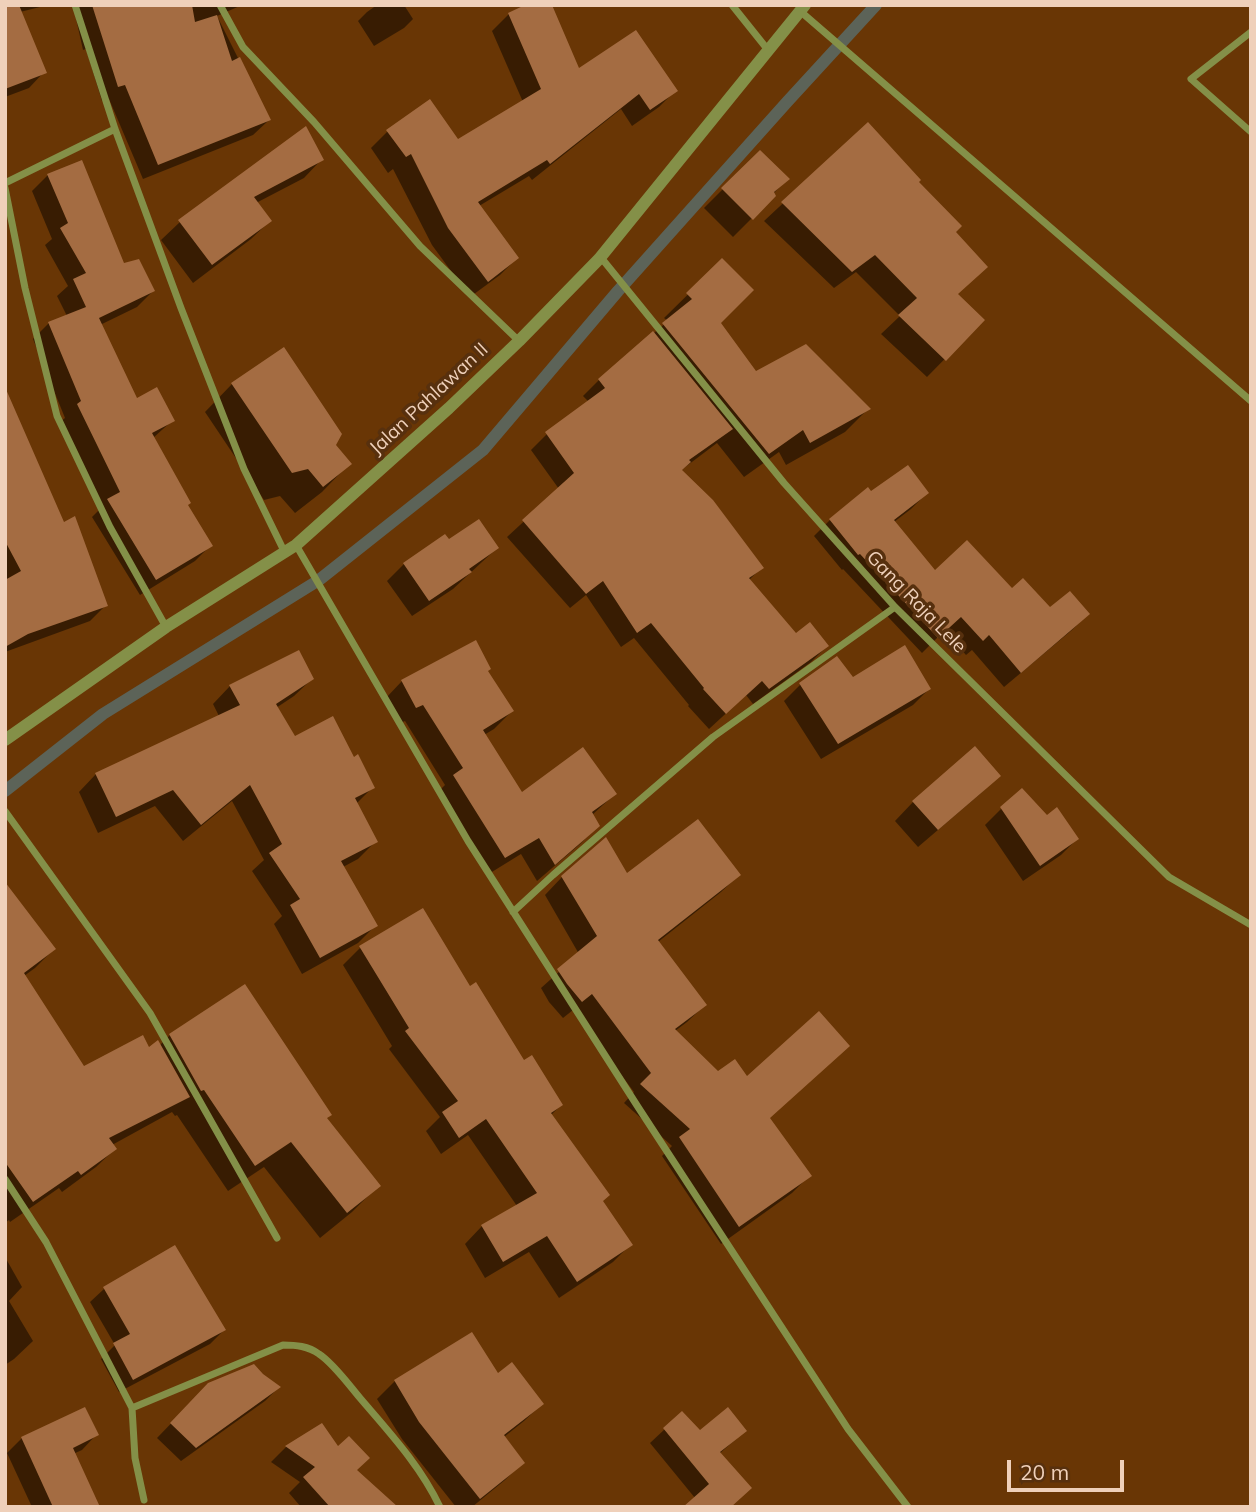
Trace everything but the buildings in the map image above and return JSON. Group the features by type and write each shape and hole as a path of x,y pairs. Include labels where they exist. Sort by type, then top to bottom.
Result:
{"street":[{"path":"75,5 115,128 244,469 290,549 308,566 468,841 513,912 848,1429 908,1507"},
{"path":"220,5 243,47 314,122 420,246 519,341"},
{"path":"732,5 768,50"},
{"path":"802,8 1251,401"},
{"name":"Jalan Pahlawan II","path":"5,740 166,627 290,549 439,416 601,259 802,8"},
{"path":"1251,33 1191,79 1251,132"},
{"path":"5,183 115,128"},
{"path":"5,188 25,288 57,416 110,527 166,627"},
{"name":"Gang Raja Lele","path":"601,259 784,483 895,607 1169,877 1251,925"},
{"path":"513,912 552,875 713,737 895,607"},
{"path":"5,811 150,1013 277,1238"},
{"path":"5,1179 46,1242 132,1408 135,1458 145,1500"},
{"path":"132,1408 283,1345 302,1345 320,1354 346,1381 413,1461 432,1489 440,1507"}],"waterway":[{"path":"5,791 103,714 319,580 483,450 618,291 876,5"}]}
